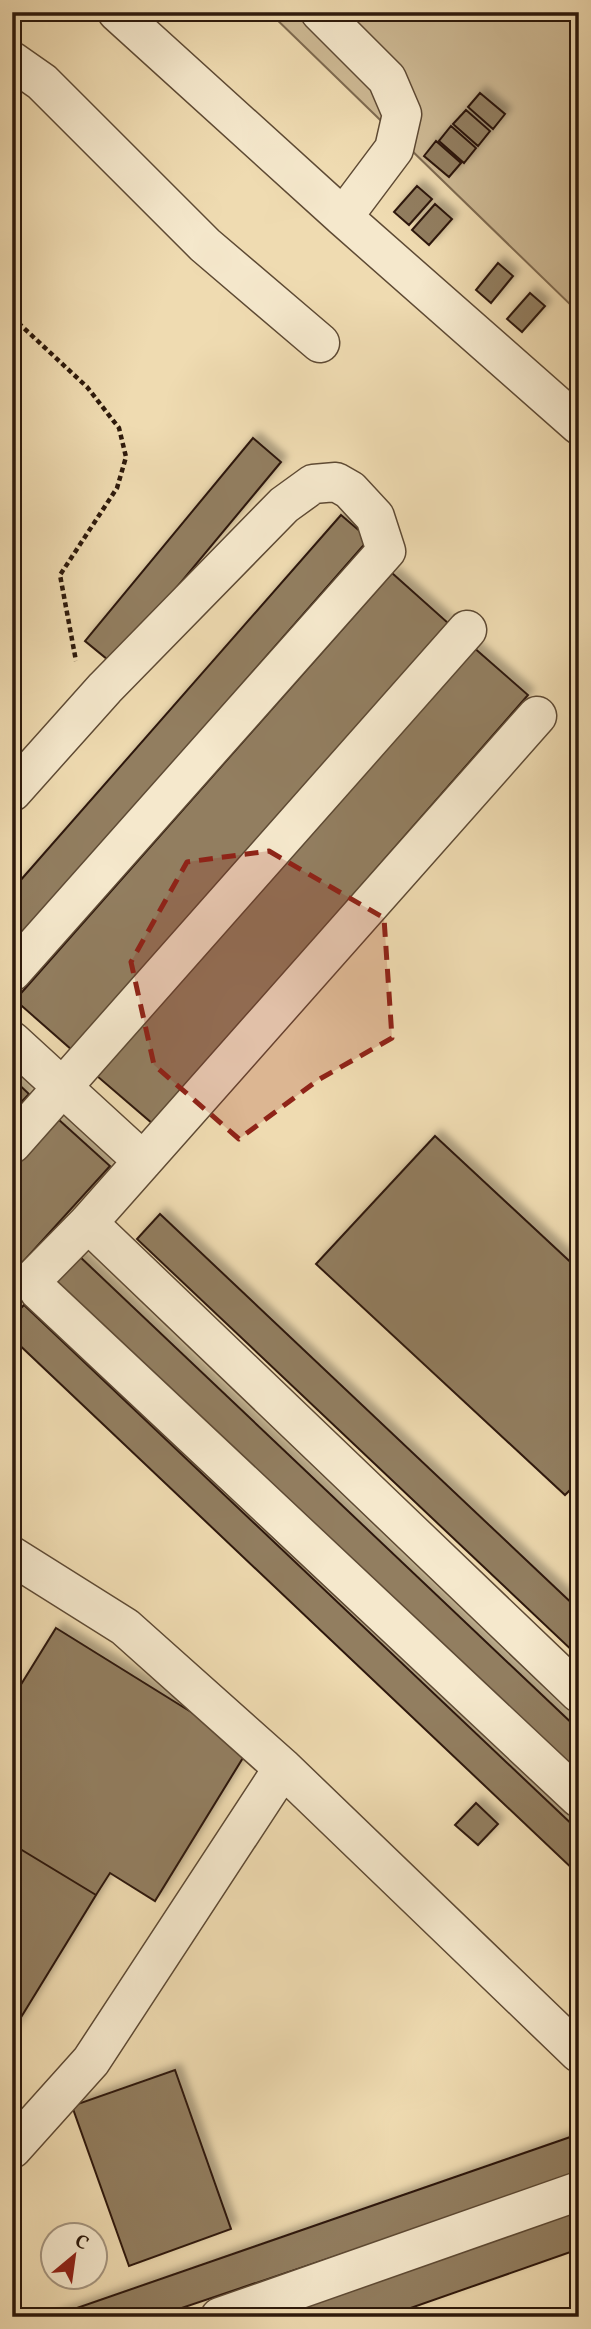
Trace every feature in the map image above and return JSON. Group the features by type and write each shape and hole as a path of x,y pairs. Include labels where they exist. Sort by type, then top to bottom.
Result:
{"lane":[{"path":"117,12 343,217 579,425"},
{"path":"320,12 387,79 402,114 394,149 343,217"},
{"path":"12,61 42,82 205,245 320,343"},
{"path":"12,792 105,688 284,505 313,484 336,482 350,490 375,517 386,551 12,972"},
{"path":"12,1144 467,630"},
{"path":"537,716 88,1223 36,1276 39,1292 579,1798"},
{"path":"12,1041 143,1161"},
{"path":"88,1223 579,1693"},
{"path":"12,1556 125,1627 283,1768 579,2053"},
{"path":"12,2149 91,2061 283,1768"},
{"path":"220,2317 579,2191"}],"path":[{"path":"12,317 87,387 119,428 126,457 117,488 60,575 76,662 105,688"}],"highlighted area":[{"path":"269,851 384,918 392,1038 318,1080 239,1139 154,1065 131,962 187,862"}],"shaded area":[{"path":"269,12 579,12 579,313"}],"building":[{"path":"480,93 505,114 493,129 468,107"},
{"path":"466,110 490,131 478,146 453,124"},
{"path":"451,126 476,148 464,163 439,141"},
{"path":"436,141 461,163 449,177 424,156"},
{"path":"417,186 432,199 409,225 394,212"},
{"path":"435,204 452,219 429,245 412,230"},
{"path":"498,263 513,276 491,303 476,290"},
{"path":"530,293 545,306 522,332 507,319"},
{"path":"253,438 281,462 113,664 85,641"},
{"path":"341,515 369,539 12,947 12,890"},
{"path":"392,573 448,623 72,1050 15,1000"},
{"path":"472,646 528,695 153,1124 97,1076"},
{"path":"12,1078 29,1094 12,1112"},
{"path":"58,1119 110,1166 12,1274 12,1169"},
{"path":"435,1136 579,1270 579,1481 565,1495 316,1264"},
{"path":"160,1214 579,1610 579,1657 137,1239"},
{"path":"77,1254 579,1730 579,1777 53,1279"},
{"path":"24,1305 579,1831 579,1875 12,1338 12,1317"},
{"path":"56,1628 249,1748 155,1901 110,1873 96,1895 12,1844 12,1699"},
{"path":"476,1803 498,1824 478,1845 455,1825"},
{"path":"12,1844 96,1895 12,2032"},
{"path":"175,2070 231,2229 129,2266 72,2106"},
{"path":"579,2134 579,2174 155,2317 51,2317"},
{"path":"579,2211 579,2249 385,2317 274,2317"}]}
